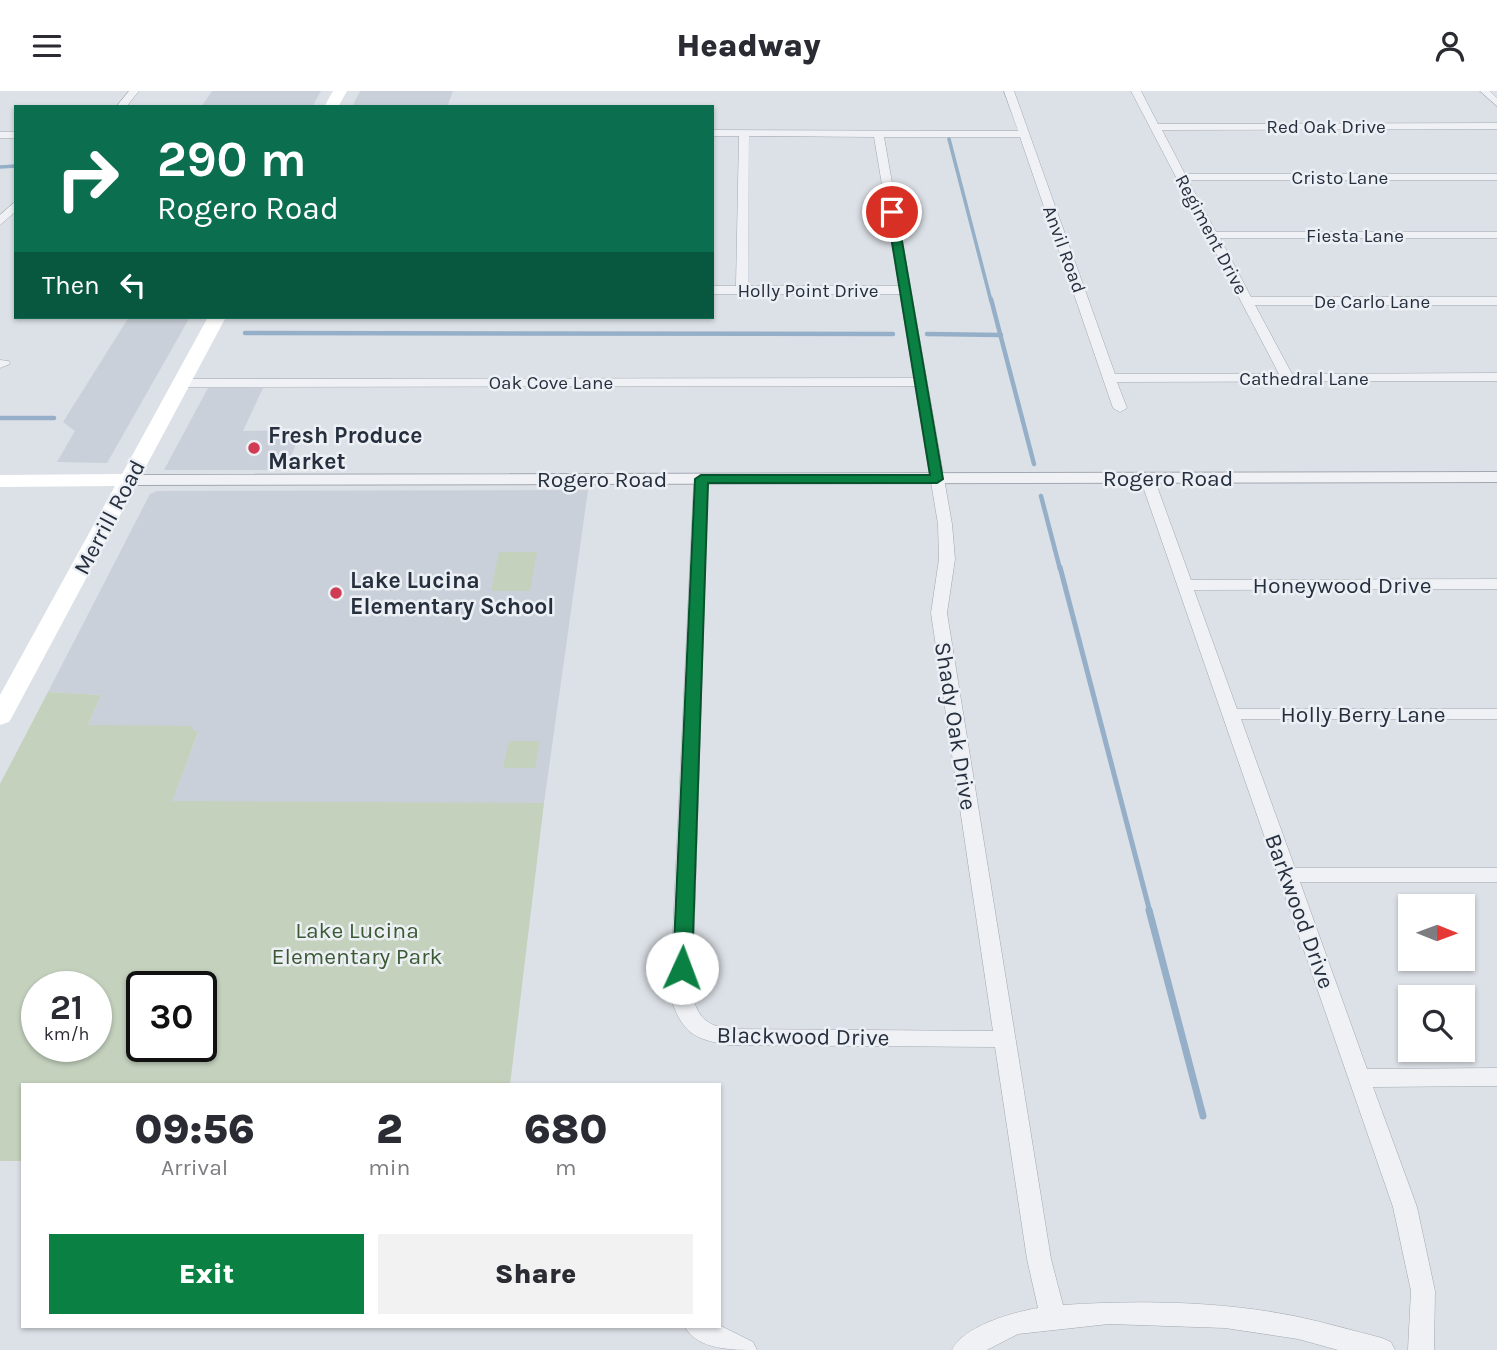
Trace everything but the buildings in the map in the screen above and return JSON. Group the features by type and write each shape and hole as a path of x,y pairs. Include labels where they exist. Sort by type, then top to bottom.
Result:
{"main road":[{"name":"Merrill Road","path":"0,717 216,319"},
{"name":"Rogero Road","path":"0,481 129,480"}],"street":[{"path":"123,105 134,91"},
{"name":"Anvil Road","path":"1009,91 1120,408"},
{"name":"Regiment Drive","path":"1136,91 1287,377"},
{"path":"1485,91 1497,103"},
{"name":"Red Oak Drive","path":"1155,127 1497,126"},
{"path":"714,133 1023,134"},
{"path":"742,290 744,133"},
{"name":"Shady Oak Drive","path":"879,134 945,524 947,559 939,613 1003,1039 1039,1259 1053,1317"},
{"name":"Cristo Lane","path":"1182,177 1497,177"},
{"path":"0,222 13,200"},
{"name":"Fiesta Lane","path":"1212,235 1497,235"},
{"name":"Holly Point Drive","path":"714,290 904,290"},
{"name":"De Carlo Lane","path":"1247,301 1497,301"},
{"name":"Cathedral Lane","path":"1110,378 1497,377"},
{"name":"Oak Cove Lane","path":"181,383 921,381"},
{"name":"Rogero Road","path":"129,480 1497,477"},
{"name":"Barkwood Drive","path":"1147,478 1405,1207 1423,1290 1421,1350"},
{"name":"Blackwood Drive","path":"701,479 681,996 688,1020 703,1033 729,1037 1003,1039"},
{"name":"Honeywood Drive","path":"1186,585 1497,584"},
{"name":"Holly Berry Lane","path":"1230,714 1497,713"},
{"path":"1287,875 1497,875"},
{"path":"1360,1078 1497,1077"},
{"path":"965,1350 985,1337 1016,1323 1109,1313 1225,1318 1298,1328 1382,1350"},
{"path":"700,1328 744,1350"}],"shaded area":[{"path":"212,91 321,91 313,105 202,105"},
{"path":"360,91 453,91 448,105 353,105"},
{"path":"128,319 189,319 107,463 57,462 75,431 63,422"},
{"path":"208,388 263,388 243,431 302,430 285,470 164,470"},
{"name":"Lake Lucina Elementary School","path":"588,490 544,803 171,802 198,734 88,725 101,695 48,692 150,494 157,491"}],"green space":[{"path":"499,552 537,552 530,591 491,591"},
{"name":"Lake Lucina Elementary Park","path":"48,692 101,695 88,725 189,726 198,733 172,801 544,803 510,1083 21,1083 21,1161 0,1161 0,784"},
{"path":"509,741 540,741 535,768 503,768"}],"waterway":[{"path":"949,139 991,301"},
{"path":"0,167 14,166"},
{"path":"991,299 1000,335"},
{"path":"245,333 893,334"},
{"path":"927,334 1000,335"},
{"path":"1000,335 1034,464"},
{"path":"0,418 54,418"},
{"path":"1041,496 1060,569"},
{"path":"1060,567 1150,912"},
{"path":"1149,910 1203,1116"}],"place":[{"name":"Fresh Produce Market","path":"254,448"},
{"name":"Lake Lucina Elementary School","path":"336,593"}],"route":[{"path":"682,968 701,479 937,479 892,212"}]}
